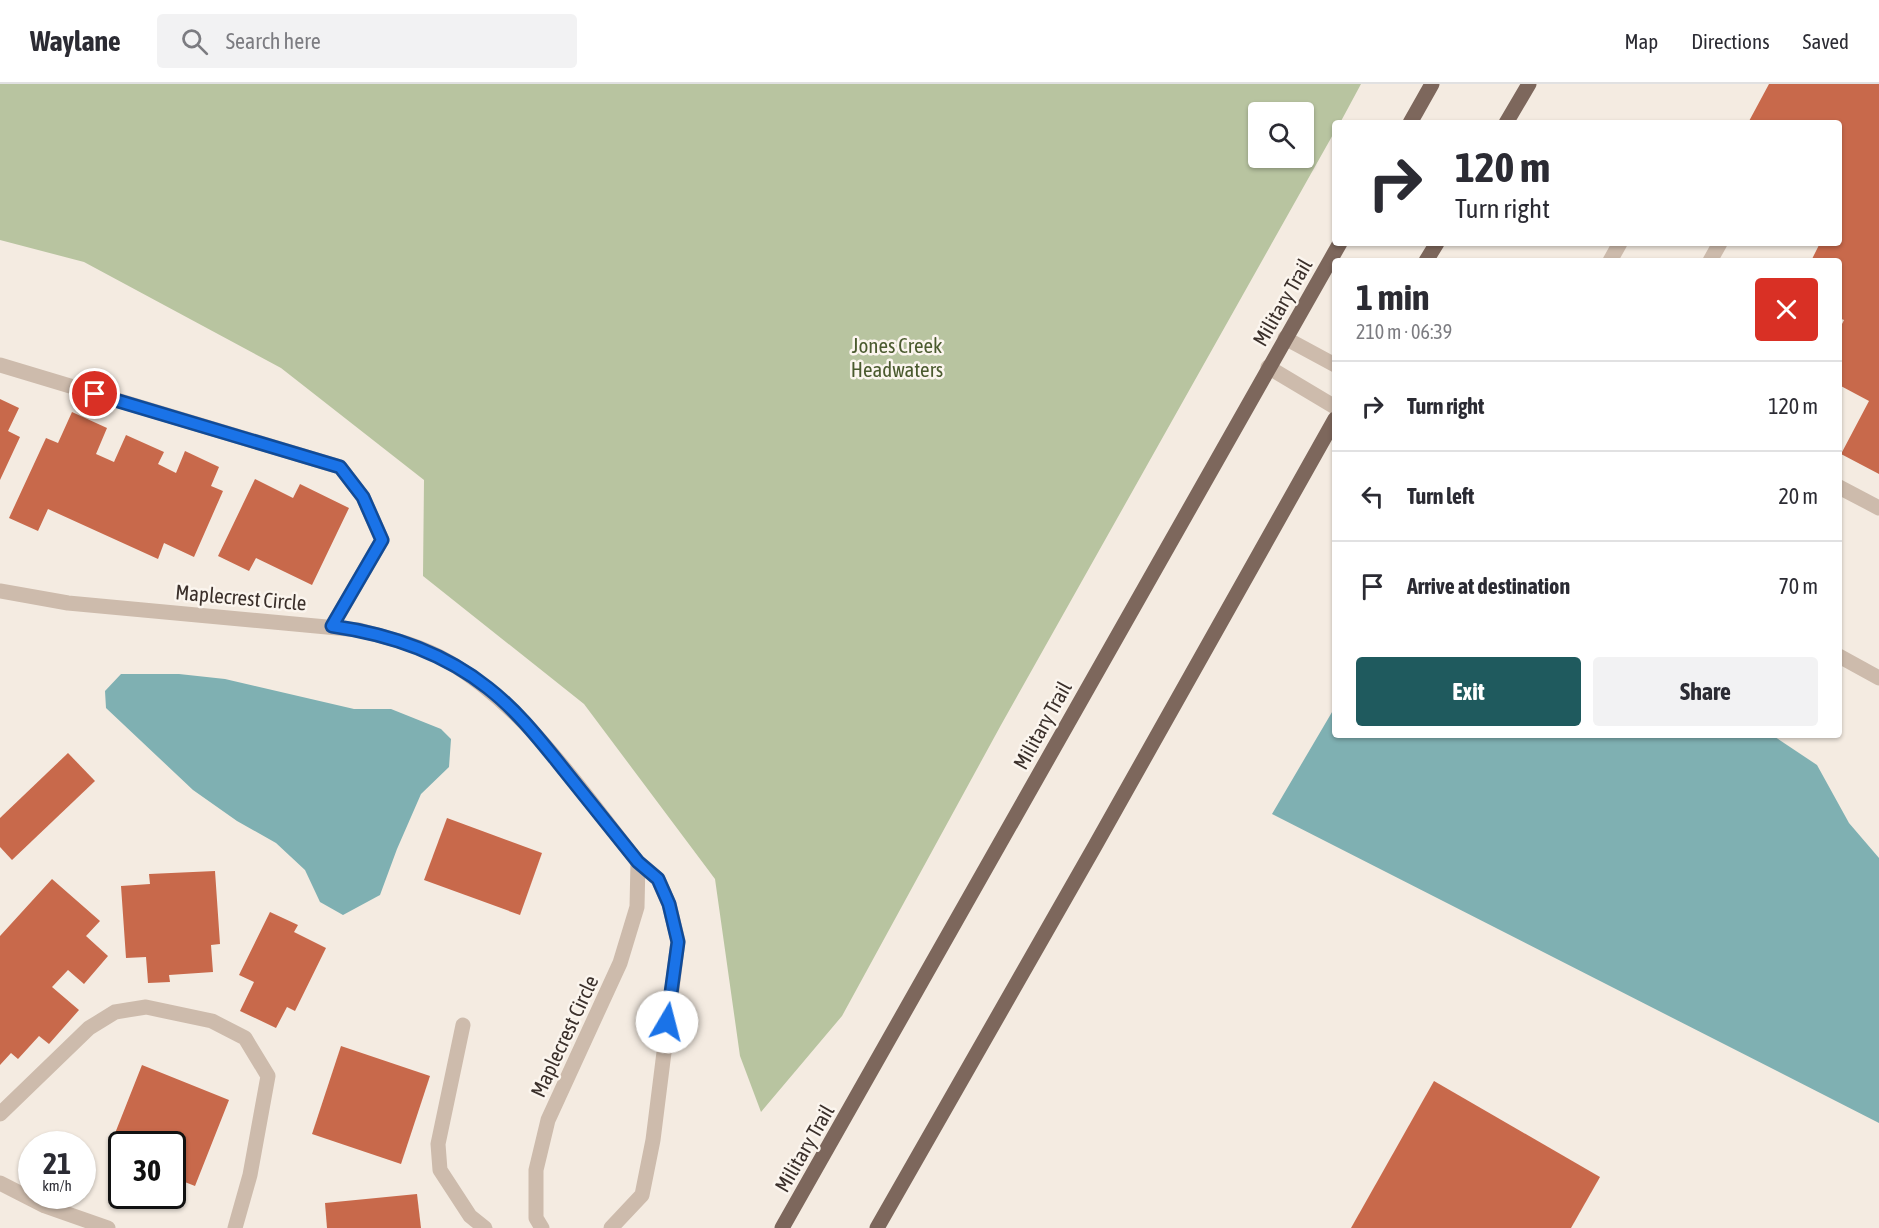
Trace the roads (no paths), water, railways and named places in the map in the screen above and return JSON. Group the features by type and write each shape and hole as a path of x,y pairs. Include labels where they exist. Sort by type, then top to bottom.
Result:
{"main road":[{"path":"1412,120 1432,84"},
{"path":"1508,120 1529,84"},
{"name":"Military Trail","path":"782,1228 1338,246"},
{"path":"877,1228 1332,424"}],"street":[{"path":"1285,338 1332,363"},
{"path":"0,365 340,467 363,497 382,540 332,626"},
{"path":"1268,367 1332,405"},
{"path":"1842,489 1879,508"},
{"name":"Maplecrest Circle","path":"0,591 68,603 359,630 404,642 448,661 487,687 522,719 638,862 658,879 669,904 678,942 652,1140 642,1195 611,1228"},
{"path":"1842,658 1879,678"},
{"name":"Maplecrest Circle","path":"542,1228 536,1218 536,1170 548,1120 620,963 637,907 638,862"},
{"path":"0,1114 89,1028 115,1012 146,1007 212,1021 245,1038 268,1076 250,1175 235,1228"},
{"path":"464,1025 438,1144 440,1170 470,1216 485,1228"},
{"path":"0,1183 45,1206 108,1228"}],"water":[{"path":"121,674 179,674 225,679 354,709 391,709 441,729 451,739 449,767 421,794 380,895 343,915 320,902 305,870 276,843 237,821 193,790 106,708 105,691"},
{"path":"1332,712 1332,738 1776,738 1817,765 1849,823 1879,858 1879,1123 1272,814"}],"park label":[{"name":"Jones Creek Headwaters","path":"897,357"}]}
